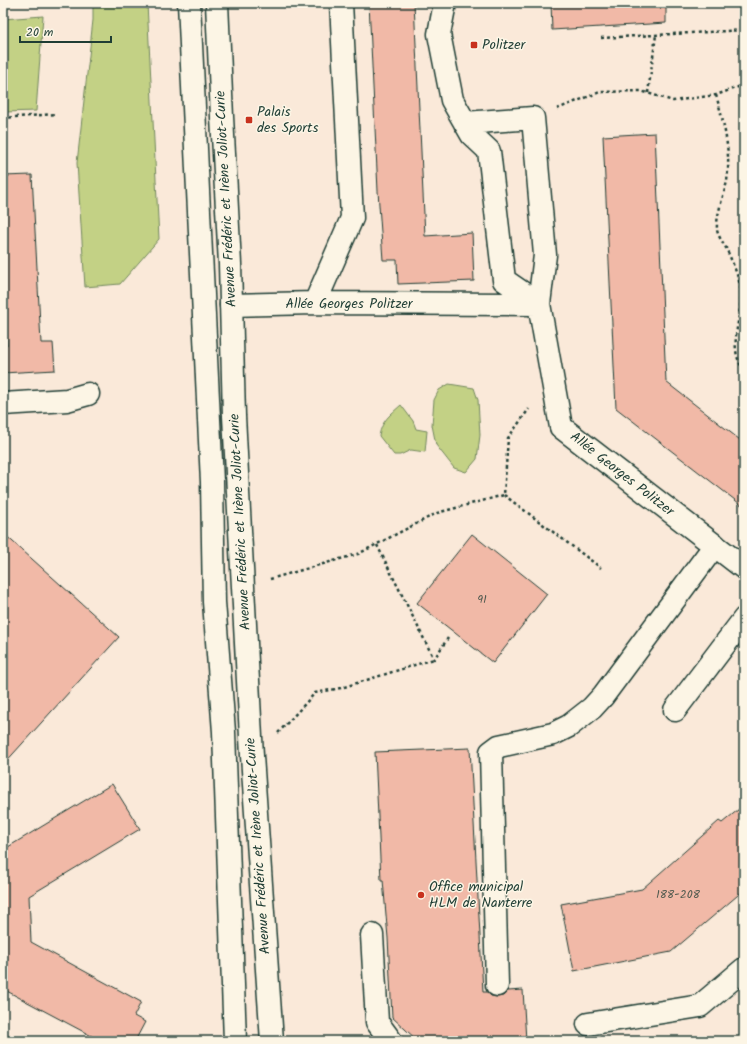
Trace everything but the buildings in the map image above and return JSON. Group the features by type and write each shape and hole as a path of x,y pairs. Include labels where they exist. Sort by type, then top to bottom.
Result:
{"main road":[{"name":"Avenue Frédéric et Irène Joliot-Curie","path":"189,3 212,482 214,602 224,732 235,1041"},
{"name":"Avenue Frédéric et Irène Joliot-Curie","path":"217,3 221,109 230,264 234,416 243,587 252,756 272,1041"},
{"path":"315,303 352,218 341,3"},
{"path":"445,3 439,34 452,100 465,123 472,135 489,151 504,280 539,304 545,255 533,118 465,123"},
{"name":"Allée Georges Politzer","path":"231,305 315,303 539,304 561,427 744,568"},
{"path":"3,404 67,400 88,394"},
{"path":"497,985 492,752 499,746 553,734 569,726 592,708 603,696 715,546"},
{"path":"675,710 744,619"},
{"path":"372,935 377,1022 391,1041"},
{"path":"588,1024 700,1006 744,968"}],"path":[{"path":"601,38 744,30"},
{"path":"648,93 656,35"},
{"path":"533,118 600,92 641,91 673,101 716,94 744,85"},
{"path":"716,94 726,130 728,156 727,180 717,229 731,259 741,290 735,349 739,364 744,370"},
{"path":"3,118 56,114"},
{"path":"504,495 508,438 552,378"},
{"path":"243,587 358,554 437,513 504,495"},
{"path":"504,495 601,568"},
{"path":"377,545 434,658"},
{"path":"252,756 281,731 315,693 341,688 434,658 448,638"}],"green space":[{"path":"93,3 147,3 159,239 120,284 85,287 77,163 93,20"},
{"path":"43,16 36,111 5,112 5,109 3,109 3,19"},
{"path":"449,384 474,388 478,400 480,435 477,459 466,472 454,468 436,445 432,425 434,400 439,390"},
{"path":"401,405 413,421 416,429 427,431 425,452 411,450 400,455 394,455 379,436 384,422"}],"place":[{"name":"Politzer","path":"474,45"},
{"name":"Palais des Sports","path":"249,120"},
{"name":"Office municipal HLM de Nanterre","path":"421,895"}]}
